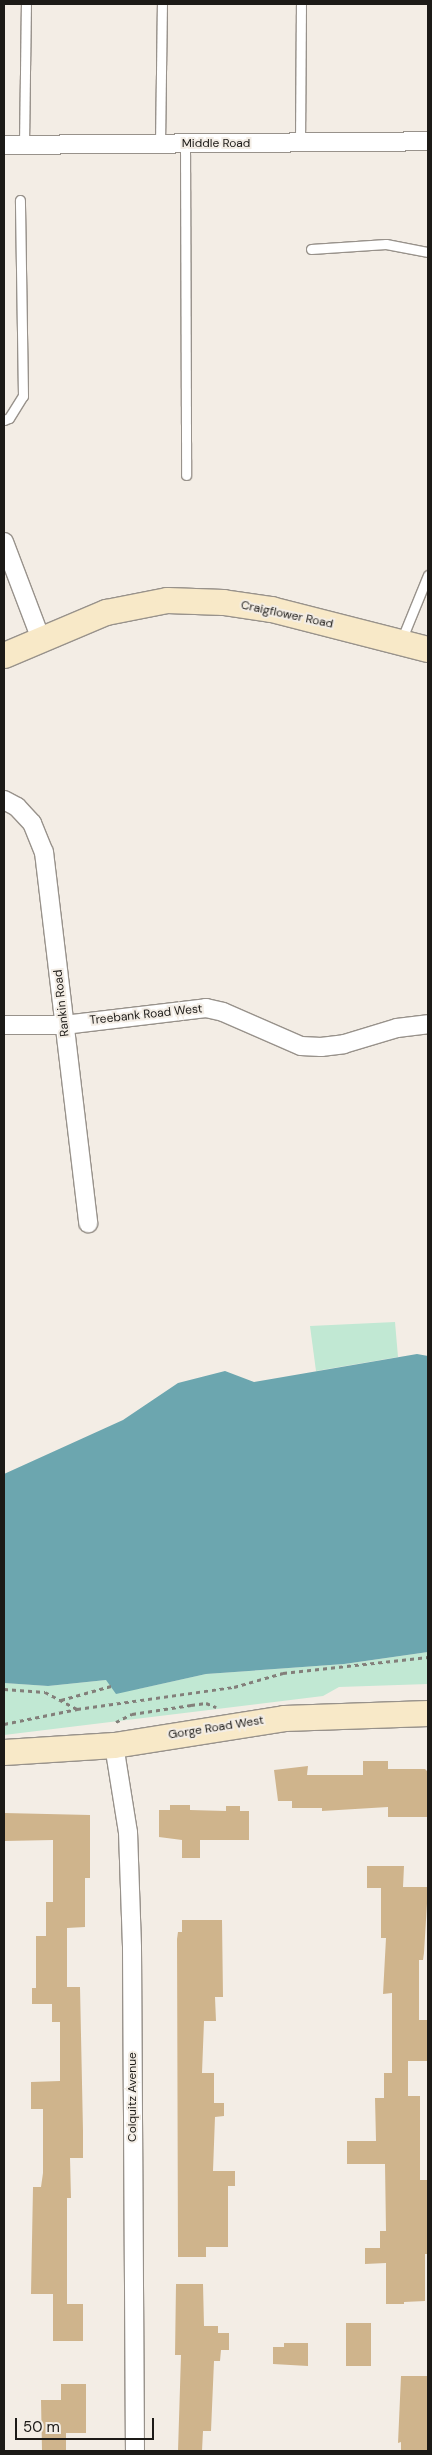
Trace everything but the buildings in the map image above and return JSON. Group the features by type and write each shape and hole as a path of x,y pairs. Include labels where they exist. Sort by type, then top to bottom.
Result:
{"main road":[{"name":"Craigflower Road","path":"4,655 40,637 106,612 168,600 223,602 272,609 428,649"},
{"name":"Gorge Road West","path":"4,1752 114,1745 284,1718 428,1713"}],"street":[{"name":"Middle Road","path":"4,145 300,144 428,141"},
{"path":"4,542 40,637"},
{"name":"Rankin Road","path":"4,800 17,807 32,823 44,852 88,1223"},
{"name":"Treebank Road West","path":"4,1025 64,1024 206,1008 223,1012 301,1046 321,1047 344,1044 397,1028 428,1024"},
{"name":"Colquitz Avenue","path":"114,1745 128,1832 132,1948 135,2451"}],"lane":[{"path":"24,144 26,4"},
{"path":"160,144 162,4"},
{"path":"300,144 301,4"},
{"path":"185,144 186,475"},
{"path":"4,420 9,418 23,396 20,200"},
{"path":"311,249 386,244 428,252"},
{"path":"401,642 428,575"}],"path":[{"path":"4,1724 77,1709 234,1687 283,1673 428,1657"},
{"path":"60,1700 111,1686"},
{"path":"4,1689 45,1692 77,1709"}],"green space":[{"path":"395,1322 398,1357 316,1371 310,1326"},
{"path":"428,1652 428,1684 339,1687 323,1696 4,1735 4,1683 48,1686 106,1680 138,1689 206,1674 344,1664"}],"water":[{"path":"417,1354 428,1356 428,1652 344,1664 206,1674 116,1694 106,1680 48,1686 4,1683 4,1474 123,1420 178,1383 225,1371 254,1382"}]}
